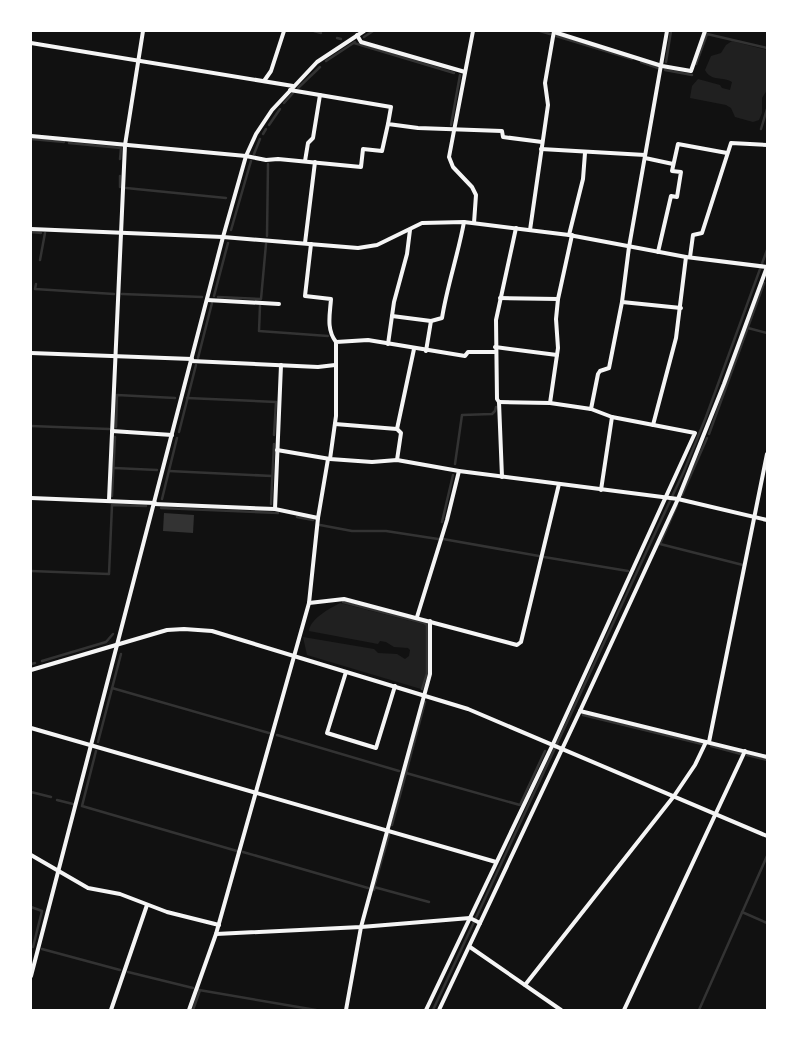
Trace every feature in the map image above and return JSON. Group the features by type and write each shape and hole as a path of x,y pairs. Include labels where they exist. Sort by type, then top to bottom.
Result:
{"street":[{"path":"109,500 125,144 143,31"},
{"path":"264,81 271,70 284,31"},
{"path":"31,976 207,300 246,156 256,134 272,110 291,88 317,62 364,31"},
{"path":"472,31 449,157 453,167 472,187 476,195 474,223"},
{"path":"530,230 548,105 545,82 554,31 662,66 691,72 706,31"},
{"path":"591,409 598,374 600,371 610,368 622,302 629,247 667,31"},
{"path":"357,35 361,42 464,72"},
{"path":"31,43 264,81 320,95 391,107 382,151 363,149 360,167 305,161 278,159 266,160 246,156 31,136"},
{"path":"305,161 308,143 313,138 320,95"},
{"path":"388,124 418,128 454,128 502,131 503,137 542,142"},
{"path":"653,425 676,338 688,257 693,235 702,233 731,143 767,145"},
{"path":"658,252 671,196 677,197 681,172 672,171 678,144 728,153"},
{"path":"541,149 585,153 589,151 645,156 673,164"},
{"path":"550,403 557,354 558,299 583,179 585,153"},
{"path":"305,243 315,162"},
{"path":"392,316 431,321 442,318 464,222"},
{"path":"31,229 224,237 369,248 410,230 422,223 464,222 571,235 658,252 766,268 724,384 676,499 580,711 439,1010"},
{"path":"502,477 500,402 497,398 495,349 496,320 516,228"},
{"path":"388,344 394,302 407,254 410,230"},
{"path":"189,1010 219,925 296,657 309,603 318,518 336,416 336,342 331,335 329,327 331,298 305,296 311,244"},
{"path":"500,298 558,299"},
{"path":"207,300 279,304"},
{"path":"622,302 681,308"},
{"path":"426,351 431,321"},
{"path":"336,342 368,340 426,351 465,356 468,352 495,349 557,354"},
{"path":"397,430 414,349"},
{"path":"31,353 318,367 335,365"},
{"path":"275,509 281,365"},
{"path":"426,1010 553,744 667,498 694,433 612,417 591,409 550,403 500,402"},
{"path":"601,490 612,417"},
{"path":"335,424 397,430 401,433 398,460"},
{"path":"112,431 172,435"},
{"path":"277,450 329,459 372,462 398,460 458,472 676,499 767,520"},
{"path":"526,985 674,796 695,765 708,742 756,517 767,454"},
{"path":"416,617 447,520 458,472"},
{"path":"309,603 344,599 517,645 520,642 559,484"},
{"path":"31,498 109,500 275,509 318,518"},
{"path":"346,1010 361,927 430,674 430,621"},
{"path":"31,670 167,630 202,630 220,633 468,709 767,836"},
{"path":"346,672 327,733 369,746 376,748 395,686"},
{"path":"580,711 767,757"},
{"path":"31,728 387,829 496,862"},
{"path":"624,1010 745,751"},
{"path":"31,855 88,888 120,894 167,912 219,925"},
{"path":"111,1010 147,905"},
{"path":"216,934 361,927 471,918 479,923"},
{"path":"470,946 561,1010"},
{"path":"31,954 37,955"}],"shaded area":[{"path":"732,41 767,50 767,90 762,98 762,113 759,120 753,122 735,117 731,108 726,105 690,98 692,86 698,79 720,85 722,88 730,90 732,82 710,76 705,70 711,56 721,53 726,45"},
{"path":"164,513 194,515 193,533 163,531"},
{"path":"340,603 426,625 426,673 421,689 307,655 303,637 374,649 378,653 397,654 405,659 409,656 410,650 408,648 394,647 386,642 380,641 378,644 309,631 310,626 317,618"}],"waterway":[{"path":"314,31 321,33"},
{"path":"364,37 373,31"},
{"path":"540,31 550,34"},
{"path":"666,62 671,31"},
{"path":"696,64 707,34 767,48"},
{"path":"556,36 632,59"},
{"path":"337,38 341,39"},
{"path":"326,61 355,42"},
{"path":"354,43 454,73"},
{"path":"641,62 658,68"},
{"path":"298,88 320,67"},
{"path":"665,70 692,75"},
{"path":"451,125 460,75"},
{"path":"284,103 293,93"},
{"path":"269,125 280,109"},
{"path":"761,129 767,109"},
{"path":"263,134 266,129"},
{"path":"31,139 64,142"},
{"path":"254,154 260,139"},
{"path":"69,143 121,148 120,159"},
{"path":"231,230 251,161"},
{"path":"267,236 268,164"},
{"path":"120,176 120,187"},
{"path":"126,188 226,198"},
{"path":"31,232 41,233"},
{"path":"40,260 45,233"},
{"path":"214,296 228,243"},
{"path":"218,297 261,299 266,244"},
{"path":"433,1010 684,471 706,417 767,250"},
{"path":"709,434 764,283"},
{"path":"36,284 35,289 114,294"},
{"path":"122,294 202,297"},
{"path":"198,358 212,303"},
{"path":"260,306 259,331 328,336"},
{"path":"748,328 767,333"},
{"path":"179,432 196,365"},
{"path":"116,427 117,395 175,398"},
{"path":"187,398 276,402 274,435"},
{"path":"455,464 462,415 492,414 496,407"},
{"path":"31,426 109,429"},
{"path":"112,496 115,437"},
{"path":"162,499 177,438"},
{"path":"682,495 707,438"},
{"path":"271,504 274,444"},
{"path":"114,468 157,470"},
{"path":"169,471 272,476"},
{"path":"442,522 453,475"},
{"path":"31,571 109,574 112,505 146,506"},
{"path":"677,505 660,544 743,565"},
{"path":"161,508 278,513"},
{"path":"297,517 313,520"},
{"path":"320,525 352,531 386,531 438,539"},
{"path":"443,539 539,556"},
{"path":"544,557 628,571"},
{"path":"343,602 427,625 427,673 422,689"},
{"path":"42,661 106,642 113,634"},
{"path":"98,742 121,654"},
{"path":"31,664 35,663"},
{"path":"112,688 269,733"},
{"path":"392,825 425,702"},
{"path":"583,715 702,744"},
{"path":"277,735 399,771"},
{"path":"711,746 741,754"},
{"path":"96,751 82,806 237,851"},
{"path":"406,773 520,805 545,751"},
{"path":"747,755 767,760"},
{"path":"31,792 51,797"},
{"path":"57,800 73,804"},
{"path":"374,887 389,835"},
{"path":"243,852 368,888"},
{"path":"699,1010 767,856"},
{"path":"374,890 374,887 429,902"},
{"path":"31,907 42,911 33,947"},
{"path":"742,912 767,923"},
{"path":"42,949 120,970"},
{"path":"128,972 193,988"},
{"path":"199,990 316,1010"},
{"path":"193,1010 200,990"}]}
